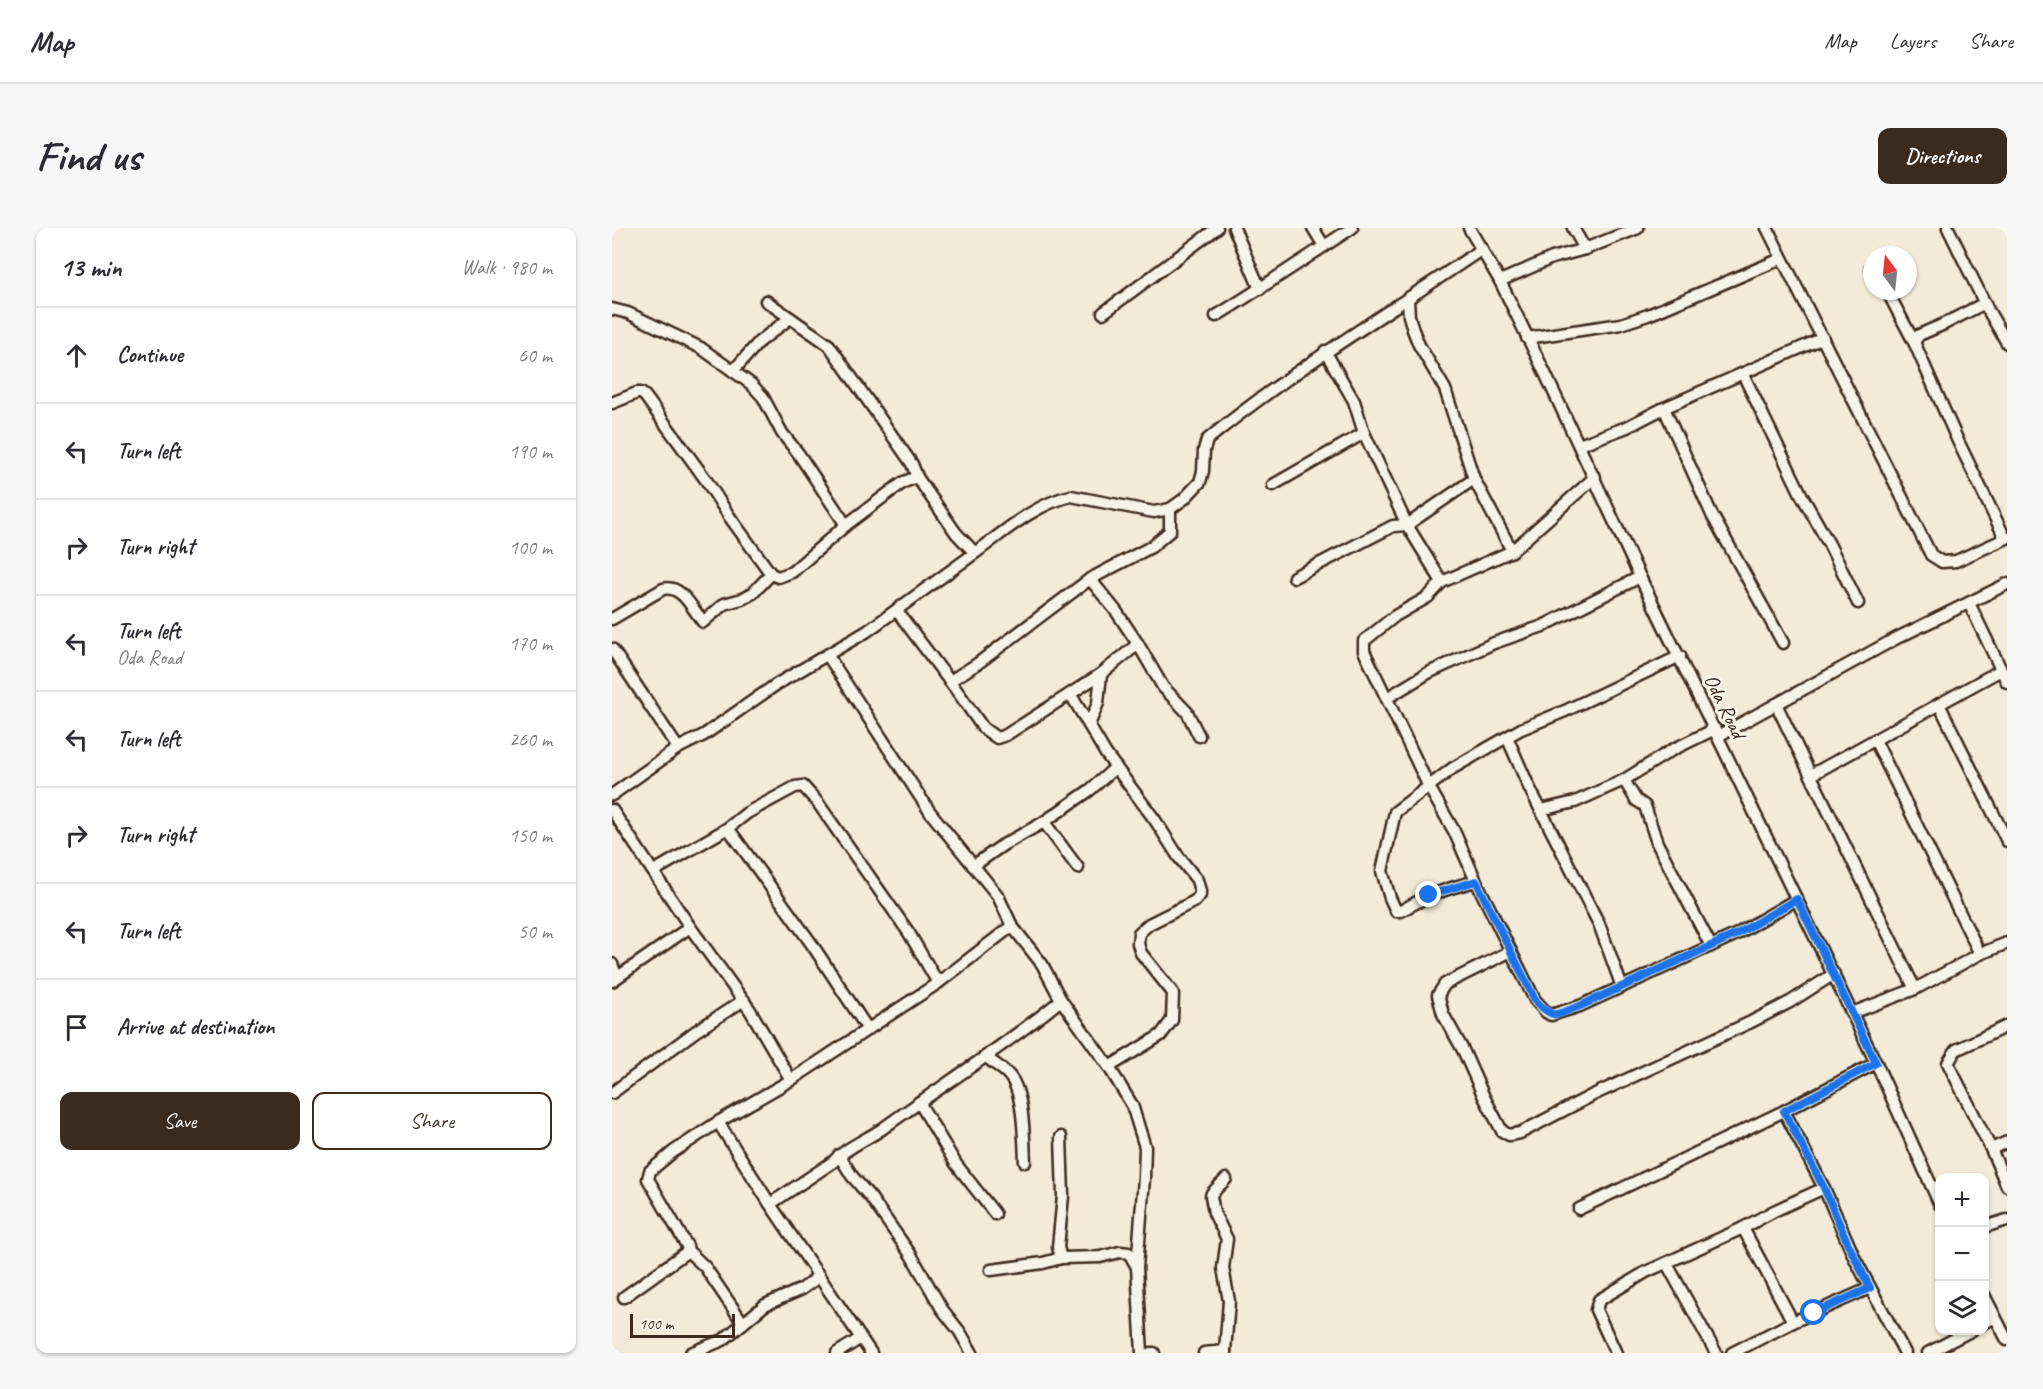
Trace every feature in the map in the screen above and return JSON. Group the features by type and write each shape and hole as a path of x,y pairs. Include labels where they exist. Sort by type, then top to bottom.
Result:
{"street":[{"path":"1103,313 1217,228"},
{"path":"1234,228 1260,289"},
{"path":"1313,228 1324,246"},
{"path":"1216,316 1352,228"},
{"name":"Oda Road","path":"1469,228 1500,281 1595,477 1640,577 1834,974 1935,1193"},
{"path":"1573,228 1585,249"},
{"path":"1500,281 1552,258 1585,249 1638,228"},
{"path":"1767,228 1930,555 1942,562 1956,561 2006,538 1957,439 1914,342 1892,300"},
{"path":"1948,228 2007,343"},
{"path":"612,795 678,748 704,735 777,684 828,656 897,611 1038,510 1058,499 1071,496 1154,512 1170,509 1200,483 1207,440 1325,351 1482,249"},
{"path":"1527,338 1621,324 1648,315 1781,259"},
{"path":"1408,299 1413,330 1419,345 1445,389 1474,479 1512,551"},
{"path":"765,301 829,345 912,464 917,477 975,554"},
{"path":"1914,342 1919,335 1985,303"},
{"path":"612,309 628,313 692,344 751,384 763,397 782,433 846,525"},
{"path":"733,371 759,342 790,318"},
{"path":"1579,445 1627,427 1664,408 1823,338"},
{"path":"1325,351 1353,401 1364,433 1407,525 1442,582"},
{"path":"1743,375 1802,496 1858,603"},
{"path":"612,403 637,393 645,396 771,574 778,577 792,572 846,525 898,486 917,477"},
{"path":"1664,408 1712,515 1782,643"},
{"path":"1273,485 1364,433"},
{"path":"1595,477 1512,551 1442,582 1428,597 1395,616 1364,641 1364,651 1429,788 1454,831 1535,1000 1551,1015 1580,1006 1737,934 1797,899"},
{"path":"1294,577 1393,526 1407,525 1474,479"},
{"path":"950,681 977,664 1090,579 1151,547 1170,531 1170,509"},
{"path":"612,619 669,587 674,588 684,597 703,622 724,604 753,593 771,574"},
{"path":"1387,698 1428,673 1494,643 1543,626 1640,577"},
{"path":"1090,579 1116,611 1162,687 1187,712 1200,736"},
{"path":"1541,810 1575,802 1624,780 1672,750 1717,733 1776,704 1895,639 2007,584"},
{"path":"1969,603 2007,682"},
{"path":"897,611 983,728 998,738 1071,695 1138,644"},
{"path":"612,649 678,748"},
{"path":"828,656 930,812 998,896 1012,926 1042,964 1060,1000 1109,1067 1132,1105 1145,1148 1137,1267 1142,1353"},
{"path":"1476,881 1429,895 1401,911 1396,911 1382,871 1392,818 1397,809 1429,788 1453,768 1521,729 1565,711 1680,656"},
{"path":"1811,775 2001,670"},
{"path":"1089,725 1098,703 1101,674"},
{"path":"1071,695 1116,767 1193,874 1200,891 1200,896 1195,901 1149,924 1139,933 1138,944 1141,953 1173,993 1172,1020 1161,1035 1109,1067"},
{"path":"1776,704 1915,989"},
{"path":"1939,704 2007,842"},
{"path":"1507,737 1599,924 1622,987"},
{"path":"1875,740 1980,954"},
{"path":"973,866 1014,838 1044,822 1090,790 1116,767"},
{"path":"1624,780 1636,801 1645,807 1658,843 1711,946"},
{"path":"654,871 728,828 747,813 795,786 803,786 818,803 909,933 938,983"},
{"path":"612,810 690,927 744,1000 791,1080"},
{"path":"1044,822 1078,868"},
{"path":"728,828 811,943 867,1028"},
{"path":"742,1323 705,1267 688,1251 648,1179 648,1174 673,1152 718,1122 791,1080 938,983 1012,926"},
{"path":"616,972 690,927"},
{"path":"1852,1013 1915,989 1980,954 2007,943"},
{"path":"1511,951 1445,984 1438,994 1443,1014 1463,1050 1484,1097 1502,1131 1509,1135 1520,1133 1593,1095 1751,1022 1790,1002 1834,974"},
{"path":"612,1094 696,1031 744,1000"},
{"path":"770,1204 1032,1024 1060,1000"},
{"path":"2007,1026 1956,1050 1948,1063 2007,1186"},
{"path":"990,1053 991,1062 1006,1072 1016,1088 1023,1123 1025,1162"},
{"path":"1579,1209 1784,1111 1876,1063"},
{"path":"919,1102 956,1164 995,1214"},
{"path":"1784,1111 1824,1188 1848,1244 1905,1353"},
{"path":"718,1122 770,1204 871,1353"},
{"path":"1061,1137 1063,1196 1058,1247 1061,1258"},
{"path":"1991,1149 2007,1142"},
{"path":"839,1155 911,1255 942,1309 960,1332 972,1353"},
{"path":"1204,1353 1225,1352 1229,1301 1223,1268 1227,1239 1214,1213 1211,1196 1226,1179"},
{"path":"1616,1353 1596,1310 1599,1300 1646,1272 1824,1188"},
{"path":"1989,1225 2007,1220"},
{"path":"1743,1228 1793,1322"},
{"path":"624,1297 688,1251"},
{"path":"991,1270 1043,1263 1061,1258 1100,1257 1124,1252 1129,1253 1137,1267"},
{"path":"1667,1264 1716,1353"},
{"path":"691,1353 719,1342 768,1303 802,1289 818,1274"},
{"path":"1732,1353 1793,1322 1870,1288"},
{"path":"1989,1306 2007,1340"},
{"path":"1989,1320 1995,1317"},
{"path":"1928,1353 1962,1335"},
{"path":"837,1353 861,1338"}],"route":[{"path":"1429,895 1476,881 1535,1000 1551,1015 1580,1006 1689,957 1737,934 1797,899 1876,1063 1784,1111 1824,1188 1870,1288 1814,1313"}]}
